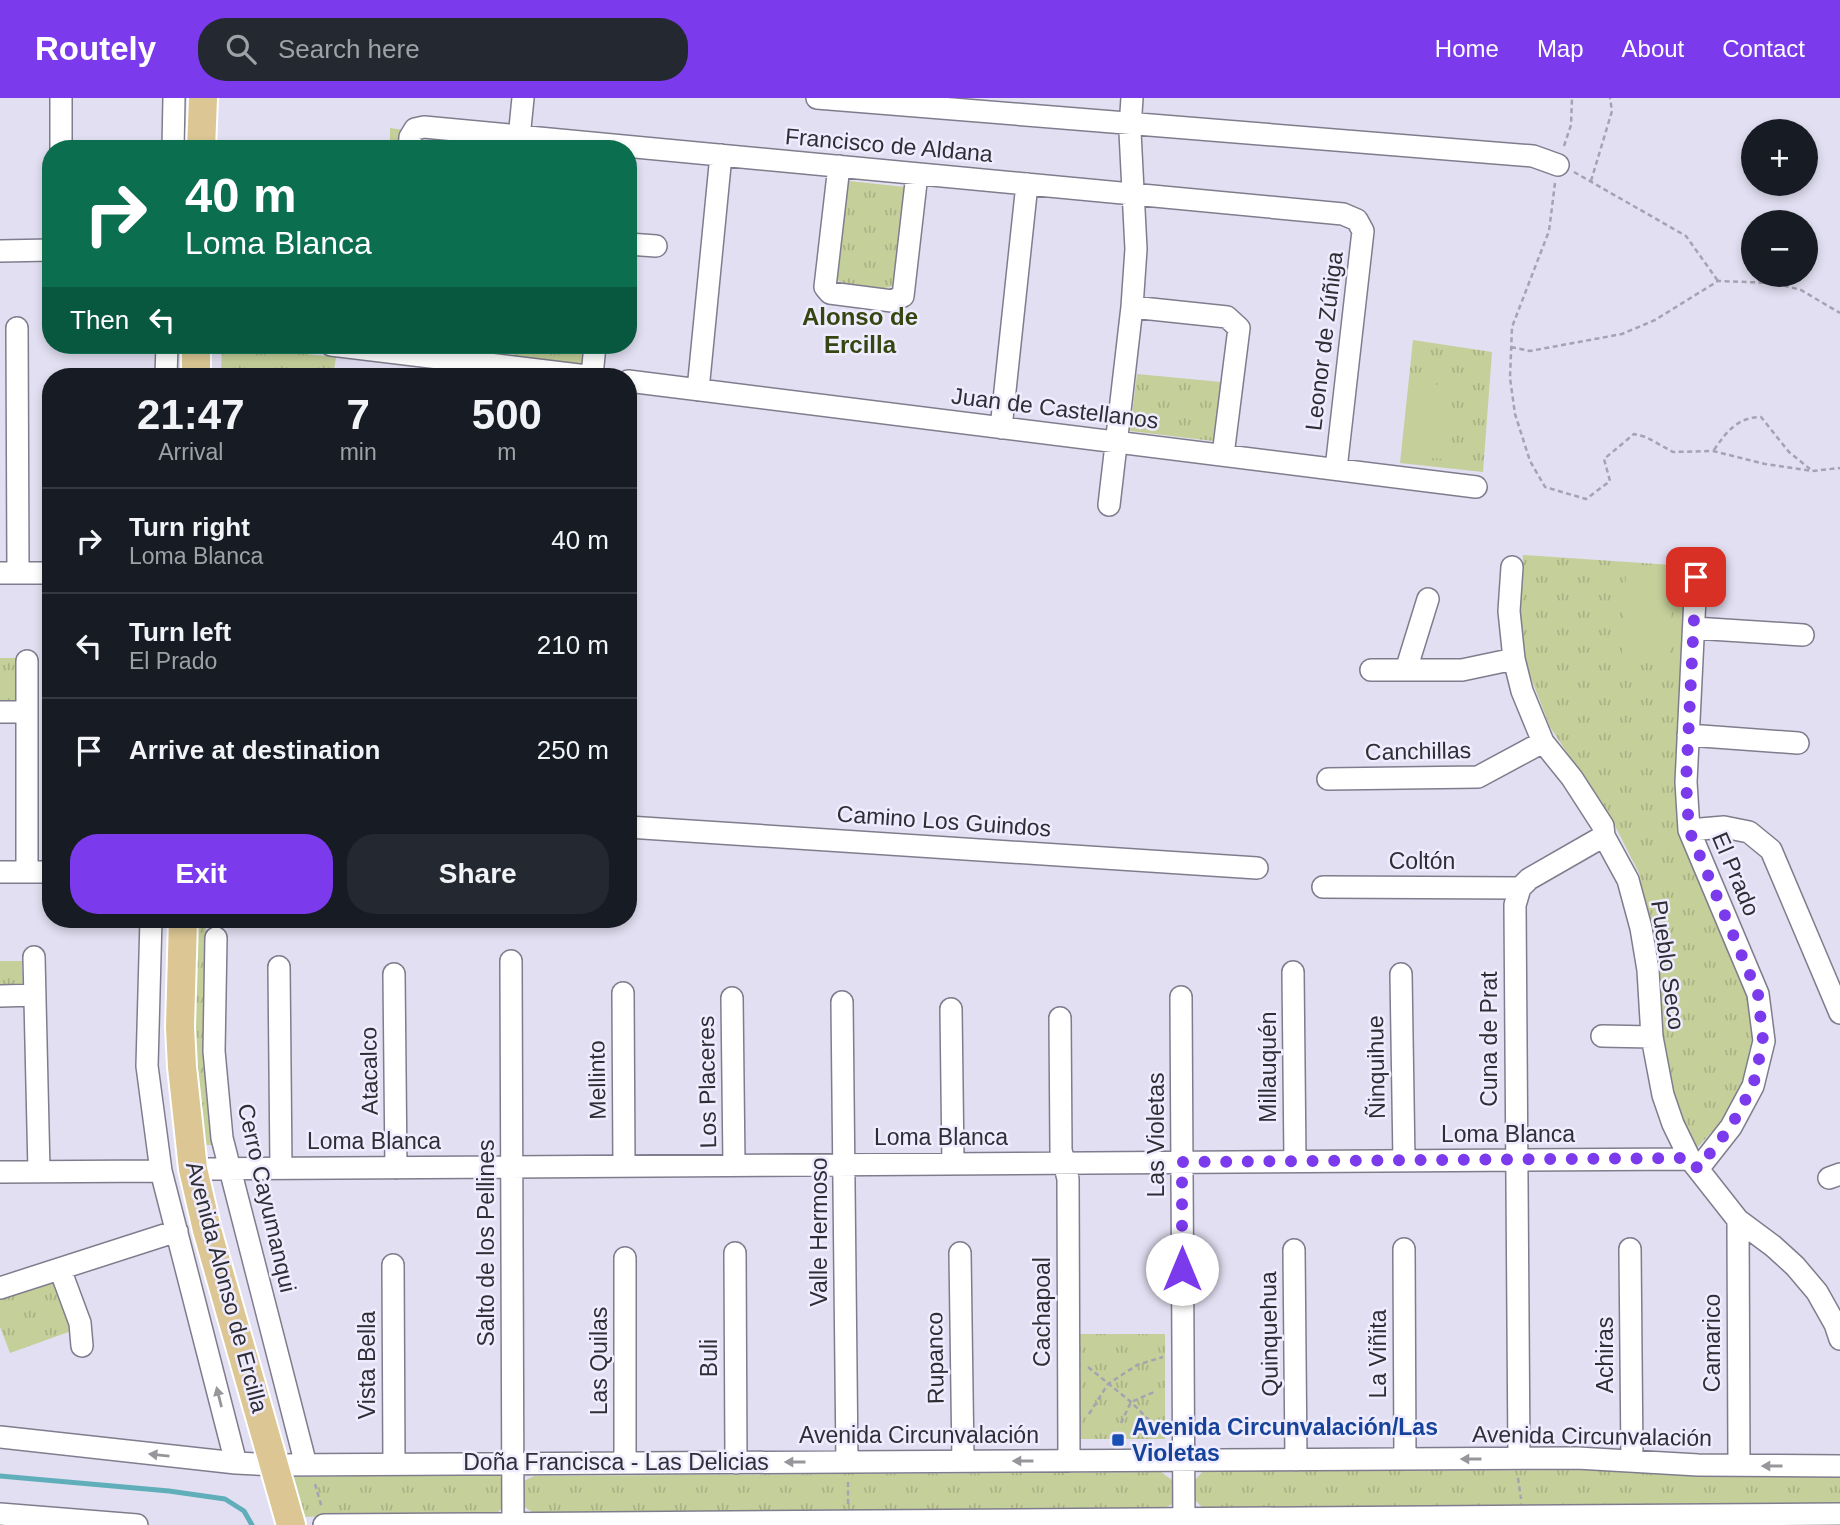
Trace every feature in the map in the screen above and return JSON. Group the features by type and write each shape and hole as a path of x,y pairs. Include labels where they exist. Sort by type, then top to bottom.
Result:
{"main road":[{"path":"201,140 203,98"},
{"name":"Avenida Alonso de Ercilla","path":"183,928 180,1027 193,1169 211,1243 291,1525"}],"street":[{"path":"61,98 61,140"},
{"path":"173,140 174,98"},
{"path":"519,140 523,98"},
{"path":"817,98 1533,156 1558,165"},
{"path":"1109,505 1118,442 1136,249 1131,114"},
{"name":"Francisco de Aldana","path":"412,139 424,127 506,140"},
{"name":"Francisco de Aldana","path":"637,150 721,155 1343,214 1357,220"},
{"path":"698,390 721,155"},
{"path":"839,166 825,287 830,293 892,301 903,296 917,174"},
{"path":"1001,428 1027,184"},
{"name":"Leonor de Zúñiga","path":"1336,469 1363,231 1357,220"},
{"path":"637,245 656,246"},
{"path":"0,251 42,250"},
{"path":"1132,307 1227,317 1239,328 1223,455"},
{"path":"16,328 9,573 42,573"},
{"path":"437,354 536,368"},
{"name":"Juan de Castellanos","path":"637,383 1476,487"},
{"name":"Pueblo Seco","path":"1512,566 1509,611 1514,659 1522,691 1543,742 1572,778 1603,826 1604,836 1628,880 1641,928 1648,970 1652,1037 1663,1095 1673,1124 1694,1164 1738,1220 1773,1245 1817,1292 1835,1324 1840,1339"},
{"name":"El Prado","path":"1694,1164 1731,1126 1753,1086 1763,1041 1758,994 1689,830 1686,782 1696,577"},
{"path":"1406,670 1428,599"},
{"path":"1694,628 1803,635"},
{"path":"1371,670 1462,670 1514,659"},
{"path":"27,661 27,872"},
{"path":"0,712 27,712"},
{"path":"1688,735 1798,743"},
{"name":"Canchillas","path":"1328,779 1478,777 1543,742"},
{"path":"1689,830 1724,827 1749,832 1771,849 1840,1013"},
{"name":"Camino Los Guindos","path":"637,828 1257,868"},
{"path":"1520,888 1534,876 1604,836"},
{"path":"0,872 42,872"},
{"name":"Coltón","path":"1323,887 1520,888"},
{"name":"Cuna de Prat","path":"1519,1458 1515,905 1520,888"},
{"path":"151,928 147,1066 161,1171 236,1463"},
{"name":"Cerro Cayumanqui","path":"216,938 215,1079 229,1169 306,1465"},
{"path":"34,957 38,1171"},
{"name":"Salto de los Pellines","path":"511,961 513,1524"},
{"path":"279,967 281,1168"},
{"name":"Millauquén","path":"1293,972 1295,1161"},
{"name":"Atacalco","path":"394,974 396,1168"},
{"name":"Ñinquihue","path":"1401,974 1404,1161"},
{"name":"Mellinto","path":"622,993 624,1166"},
{"path":"0,996 35,996"},
{"name":"Las Violetas","path":"1181,997 1184,1522"},
{"name":"Los Placeres","path":"732,998 734,1165"},
{"name":"Valle Hermoso","path":"842,1002 847,1462"},
{"path":"951,1009 953,1164"},
{"name":"Cachapoal","path":"1060,1018 1060,1150 1068,1179 1069,1461"},
{"path":"1602,1036 1652,1037"},
{"name":"Loma Blanca","path":"193,1169 1516,1160 1694,1164"},
{"path":"0,1172 161,1171"},
{"name":"Camarico","path":"1738,1220 1739,1465"},
{"path":"0,1288 177,1231"},
{"name":"La Viñita","path":"1404,1248 1405,1459"},
{"name":"Achiras","path":"1630,1249 1632,1460"},
{"name":"Quinquehua","path":"1294,1250 1296,1460"},
{"name":"Rupanco","path":"960,1253 963,1461"},
{"name":"Buli","path":"735,1254 736,1462"},
{"name":"Las Quilas","path":"625,1258 625,1463"},
{"name":"Vista Bella","path":"393,1265 394,1464"},
{"path":"60,1269 80,1323 82,1346"},
{"name":"Avenida Circunvalación","path":"0,1437 276,1465 1519,1458 1840,1466"},
{"path":"0,1514 37,1521 137,1525"},
{"path":"326,1525 1523,1520 1840,1514"}],"path":[{"path":"1572,98 1571,125 1558,165 1549,230 1512,327 1510,378 1515,414 1530,461 1545,487 1586,499 1610,481 1604,459 1634,434 1646,437 1673,452 1713,451 1765,464 1812,471 1840,468"},
{"path":"1591,181 1612,111 1610,98"},
{"path":"1558,165 1686,236 1718,281"},
{"path":"1511,347 1530,351 1622,334 1655,320 1718,281 1774,283 1801,290 1840,313"},
{"path":"1713,451 1724,435 1745,417 1761,417 1788,452 1812,471"},
{"path":"1069,1350 1149,1420"},
{"path":"1086,1420 1108,1384 1137,1365 1183,1350"},
{"path":"1121,1423 1131,1402 1154,1392"},
{"path":"1519,1458 1523,1520"},
{"path":"847,1462 847,1523"},
{"path":"306,1465 313,1479 326,1525"}],"green space":[{"path":"390,128 404,130 403,140 390,140"},
{"path":"849,181 905,187 893,286 864,288 836,279"},
{"path":"1413,340 1492,352 1483,472 1400,463"},
{"path":"222,354 305,354 336,357 334,368 221,368"},
{"path":"514,354 583,354 582,364 513,357"},
{"path":"1137,374 1221,382 1213,441 1130,431"},
{"path":"1410,382 1450,386 1443,459 1403,456"},
{"path":"1523,555 1687,566 1676,780 1754,1000 1755,1047 1748,1083 1724,1119 1696,1149 1672,1092 1653,942 1639,873 1612,820 1550,727 1519,647"},
{"path":"1626,573 1674,576 1669,655 1622,653"},
{"path":"0,658 20,658 20,707 0,707"},
{"path":"193,928 206,928 204,1026 213,1145 199,1145 195,1106"},
{"path":"0,961 22,961 23,992 0,992"},
{"path":"51,1281 59,1287 74,1330 10,1353 0,1327 0,1296"},
{"path":"1072,1334 1165,1334 1165,1439 1073,1439"},
{"path":"1609,1470 1840,1477 1840,1502 1204,1509 1195,1500 1195,1480 1203,1471"},
{"path":"1161,1472 1172,1480 1172,1504 1161,1510 534,1513 523,1506 522,1482 534,1476"},
{"path":"498,1474 506,1482 506,1504 498,1512 301,1517 290,1477"}],"waterway":[{"path":"0,1476 169,1491 225,1499 244,1511 252,1525"}],"place":[{"name":"Avenida Circunvalación/Las Violetas","path":"1118,1440"}],"district":[{"name":"Alonso de Ercilla","path":"860,331"}],"route":[{"path":"1182,1269 1182,1162 1690,1158 1698,1169 1731,1126 1753,1086 1763,1041 1758,994 1689,830 1686,782 1696,577"}]}
